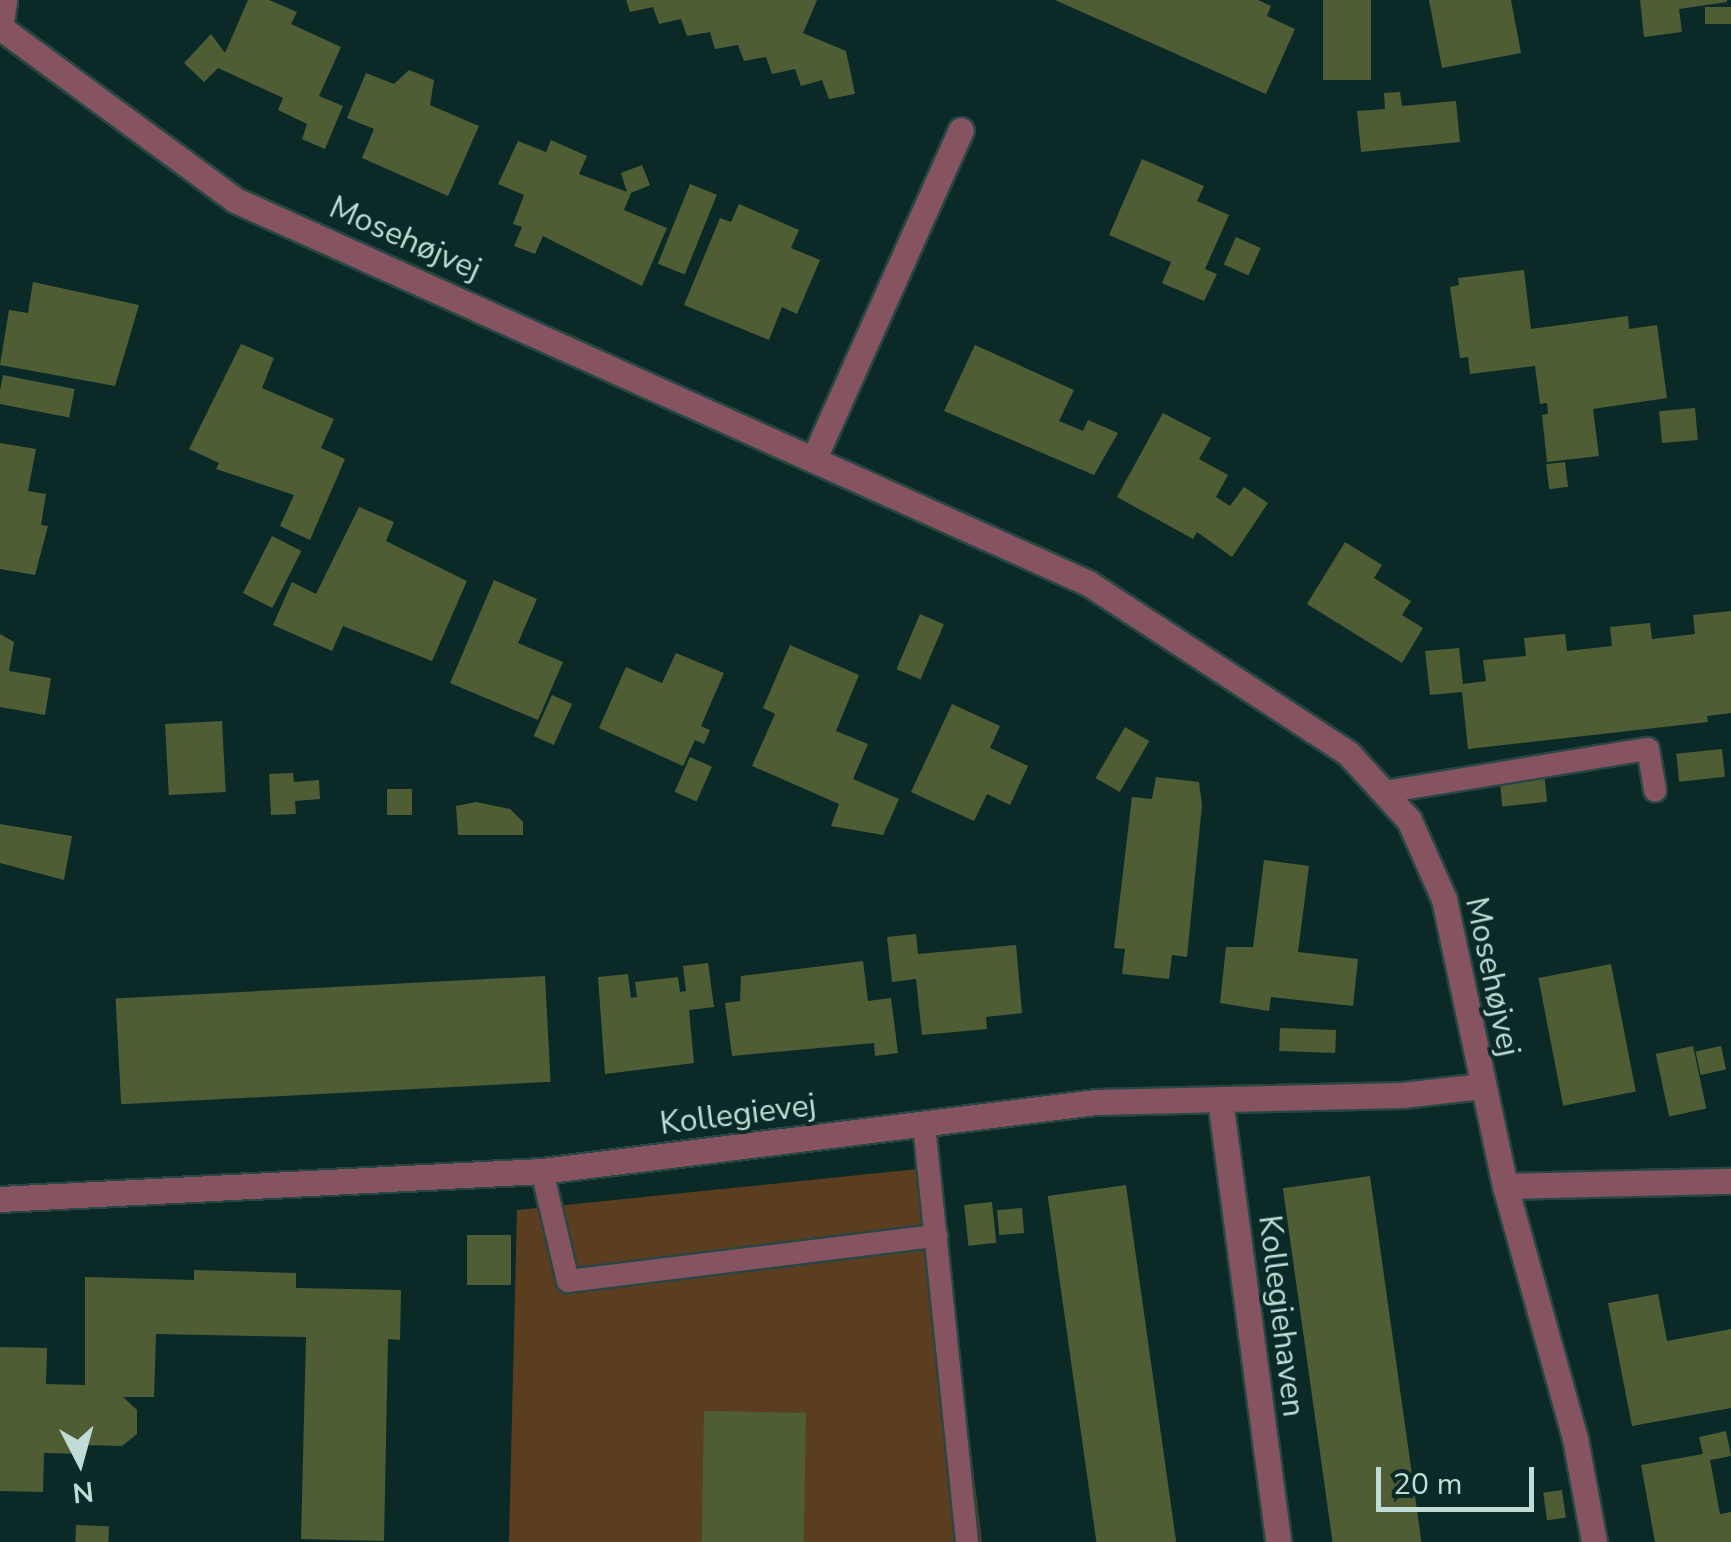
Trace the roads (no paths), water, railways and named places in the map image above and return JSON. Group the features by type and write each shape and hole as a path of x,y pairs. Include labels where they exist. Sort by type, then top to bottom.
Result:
{"street":[{"path":"0,29 4,0"},
{"name":"Mosehøjvej","path":"0,29 234,200 816,456 1088,583 1348,752 1408,820 1444,899 1505,1186 1575,1438 1594,1542"},
{"path":"816,456 962,130"},
{"name":"Kollegievej","path":"0,1199 542,1171 1096,1102 1402,1095 1482,1086"},
{"name":"Kollegiehaven","path":"1220,1099 1278,1542"},
{"path":"1505,1186 1731,1182"}],"lane":[{"path":"1384,792 1648,749 1655,790"},
{"path":"924,1125 967,1542"},
{"path":"542,1171 568,1281 936,1236"}]}
